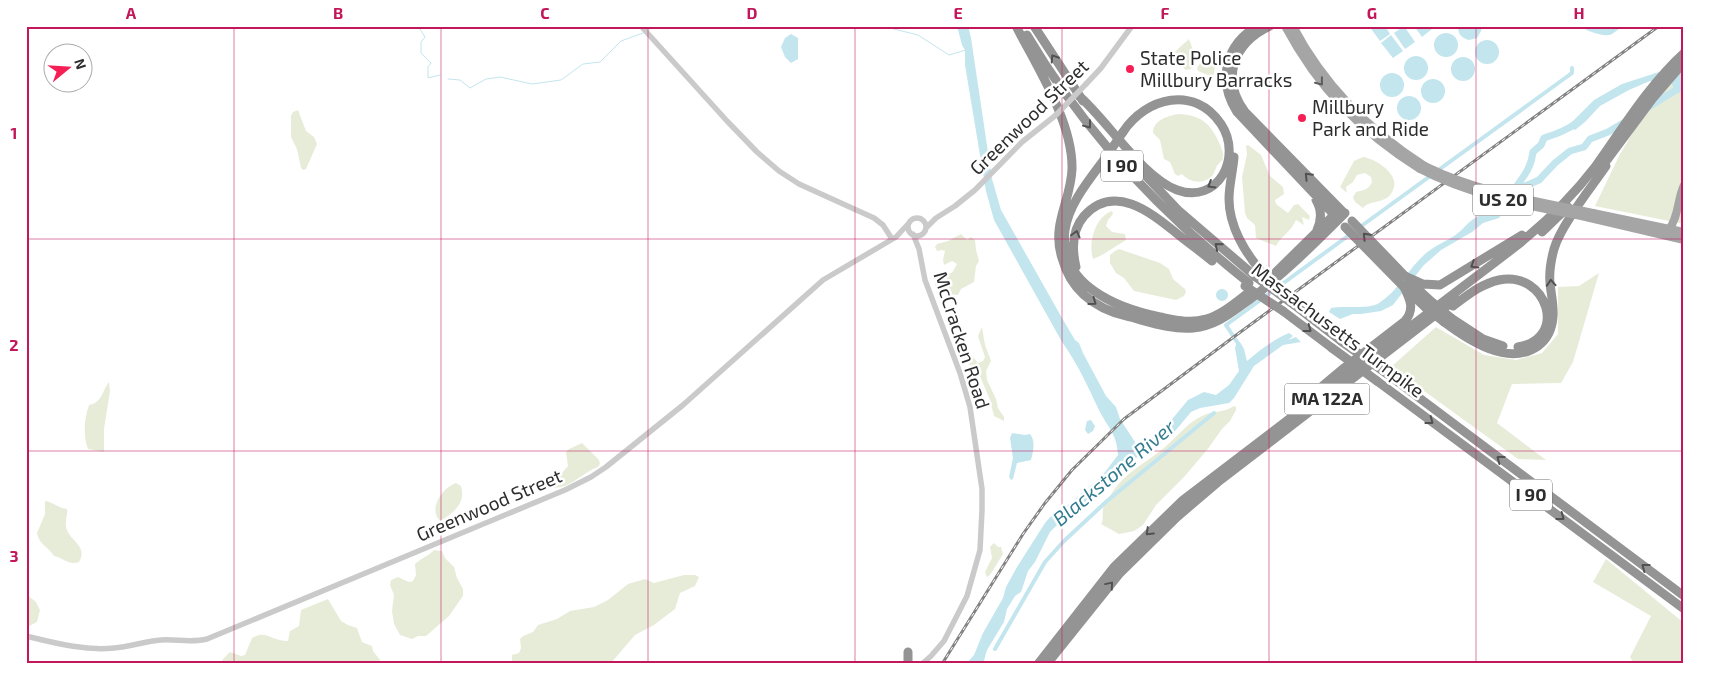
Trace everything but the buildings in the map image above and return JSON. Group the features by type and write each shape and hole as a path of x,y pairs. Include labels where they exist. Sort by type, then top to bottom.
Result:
{"highway":[{"path":"1016,26 1064,122 1070,141 1071,183 1060,220 1059,244 1066,268 1078,289 1094,304 1112,312 1169,327 1188,328 1210,324 1229,315 1285,272 1342,217"},
{"name":"Massachusetts Turnpike","path":"1022,26 1076,110 1114,158 1182,227 1253,279 1293,304 1684,596"},
{"name":"Massachusetts Turnpike","path":"1034,26 1079,96 1131,160 1172,204 1253,279 1283,311 1684,609"},
{"path":"1234,460 1248,446 1344,368 1402,324 1408,317 1411,309 1411,288 1405,276 1342,217 1312,193 1270,146 1236,112 1226,87 1226,76 1230,56 1250,26"},
{"path":"1240,39 1258,26"},
{"path":"1270,26 1248,40 1236,56 1233,74 1234,93 1245,112 1411,288 1476,343 1508,354 1532,349 1545,339 1550,332 1553,316 1550,266 1556,243 1616,144"},
{"name":"MA 122A","path":"1041,662 1120,573 1177,516 1264,446 1426,324 1554,222 1567,209 1616,144 1653,86 1684,53"},
{"name":"MA 122A","path":"1637,113 1684,62"},
{"path":"1079,96 1138,160 1170,187 1186,192 1206,189 1223,176 1228,163 1230,147 1222,125 1206,109 1193,102 1178,100 1156,103 1139,112 1121,130"},
{"path":"1059,230 1071,200 1138,108 1153,100 1169,96 1184,96 1196,99 1219,114 1230,131 1234,149 1229,199 1233,221 1245,248 1253,279"},
{"name":"MA 122A","path":"1041,662 1101,582 1128,552 1183,500 1514,247 1545,221 1616,144"},
{"path":"1104,155 1070,211 1065,230 1065,246 1073,267 1087,286 1104,298 1145,313 1186,321 1205,320 1224,310 1272,276 1316,232 1342,217"},
{"path":"1312,193 1320,206 1321,213 1321,220 1316,232"},
{"path":"1083,281 1075,265 1073,242 1080,222 1090,210 1112,202 1136,205 1253,279"},
{"path":"1411,288 1434,286 1446,282 1537,224 1545,221"},
{"path":"1426,324 1477,288 1502,279 1520,281 1534,288 1543,299 1547,308 1543,331 1532,343 1523,347 1509,348 1483,339 1447,320"},
{"path":"908,652 908,664"}],"main road":[{"name":"US 20","path":"1285,26 1309,68 1351,117 1376,139 1423,167"},
{"name":"US 20","path":"1293,26 1317,66 1349,104 1392,143 1442,180 1481,194 1684,232"},
{"path":"1669,229 1674,221 1684,184"},
{"name":"US 20","path":"1592,216 1684,240"}],"street":[{"path":"641,26 727,121 770,163 799,184 874,218 894,238"},
{"name":"Greenwood Street","path":"924,231 936,218 959,203 983,182 1022,142 1056,115 1101,68 1132,26"},
{"path":"914,218 922,219 925,223 924,231 918,235 913,234 909,229 909,223 914,218"},
{"name":"Greenwood Street","path":"922,219 936,218"},
{"name":"Greenwood Street","path":"26,636 94,649 116,648 161,640 196,642 565,490 601,470 683,405 823,280 894,238 909,223"},
{"name":"McCracken Road","path":"919,249 924,231"},
{"name":"Greenwood Street","path":"894,238 913,234"},
{"name":"McCracken Road","path":"913,234 919,249 925,280 960,373 970,407 982,489 981,540 977,563 967,596 949,632 941,644 922,664"}],"green space":[{"path":"1189,39 1196,58 1191,69 1186,70 1181,66 1172,67 1169,65 1173,54"},
{"path":"1205,60 1216,63 1213,77 1198,71 1197,68"},
{"path":"1670,81 1673,87 1672,93 1684,91 1684,224 1595,206 1619,156 1635,129"},
{"path":"298,110 306,131 314,137 317,144 306,169 303,170 297,149 291,137 291,116 293,112"},
{"path":"1178,114 1194,116 1206,123 1221,147 1222,159 1213,175 1205,180 1197,182 1182,174 1178,176 1175,174 1170,162 1164,159 1160,140 1153,133 1158,122 1166,117"},
{"path":"1248,145 1261,155 1270,176 1283,187 1284,194 1275,200 1276,204 1288,213 1294,205 1298,204 1310,216 1309,220 1302,217 1304,225 1296,220 1292,228 1276,246 1256,238 1255,225 1247,218 1245,213 1242,177 1247,154 1246,146"},
{"path":"1363,157 1373,160 1384,167 1392,177 1394,187 1388,197 1366,205 1363,208 1355,202 1353,197 1356,192 1369,187 1372,182 1371,177 1365,173 1357,175 1353,182 1346,187 1347,193 1340,187 1354,161"},
{"path":"1112,211 1113,214 1106,226 1112,232 1125,234 1126,240 1093,259 1091,246 1094,231 1101,219"},
{"path":"961,234 967,240 971,237 975,240 979,261 976,266 974,282 961,289 958,295 948,294 936,288 935,281 938,276 952,273 957,264 952,261 944,265 945,251 937,251 935,247 937,244"},
{"path":"1119,249 1160,263 1169,269 1173,279 1185,289 1184,296 1176,300 1134,291 1124,278 1116,273 1110,263 1110,255"},
{"path":"1599,273 1573,362 1561,383 1512,384 1497,423 1546,460 1518,459 1391,367 1436,327 1484,355 1516,360 1542,353 1558,334 1558,287 1579,286"},
{"path":"982,327 985,345 991,361 986,371 987,380 998,408 1004,417 1004,421 994,416 990,400 977,369 960,358 960,355 966,352 978,363 983,361 985,357 978,336"},
{"path":"109,382 110,391 104,429 104,452 88,449 85,439 85,427 89,405 97,402"},
{"path":"1234,406 1236,410 1230,421 1184,477 1156,505 1143,525 1134,531 1119,534 1101,524 1105,503 1121,481 1164,448 1197,419 1206,414"},
{"path":"582,443 599,460 600,464 598,467 565,486 551,488 548,482 562,473 568,466 566,452"},
{"path":"456,483 461,486 462,498 458,507 440,521 435,511 438,499 446,489"},
{"path":"45,501 67,509 67,531 80,547 81,556 79,562 69,562 54,556 38,537 37,533 45,514"},
{"path":"994,543 1001,547 1003,554 987,577 985,572 992,558 990,547"},
{"path":"434,550 442,551 445,558 454,567 463,589 463,596 449,616 426,636 418,636 412,639 400,635 394,624 392,611 394,595 390,585 391,580 398,577 409,582 413,581 416,575 415,564"},
{"path":"1606,559 1684,623 1684,664 1634,664 1630,657 1651,616 1593,582"},
{"path":"684,575 699,577 695,586 680,593 675,609 654,625 635,635 611,663 512,664 512,655 519,653 521,648 520,639 533,632 538,625 557,619 570,611 594,607 608,600 628,584 645,579 654,583"},
{"path":"26,594 36,602 40,610 37,622 27,627"},
{"path":"328,599 341,621 357,628 362,642 372,646 380,663 221,664 230,652 241,656 245,655 252,638 257,636 265,635 282,641 288,641 290,631 299,626 301,610"}],"water":[{"path":"957,26 968,26 971,38 992,179 1001,210 1062,318 1075,340 1079,343 1106,396 1116,407 1120,419 1137,445 1141,446 1164,429 1188,400 1204,392 1216,395 1229,385 1239,371 1235,348 1237,342 1240,342 1244,349 1247,361 1267,345 1289,333 1293,336 1288,340 1296,337 1301,342 1283,345 1254,366 1229,403 1200,408 1191,412 1171,436 1148,448 1125,467 1085,507 1057,525 1050,532 1035,562 1028,571 1021,592 1015,596 1007,609 1004,622 987,650 983,664 966,664 974,655 983,633 1003,598 1006,587 1017,567 1045,523 1051,516 1062,510 1102,476 1118,455 1114,436 1073,359 994,220 986,191 965,65 965,50"},
{"path":"1369,26 1385,26 1390,34 1380,41"},
{"path":"1404,26 1415,42 1405,49 1394,33"},
{"path":"1414,26 1430,26 1432,29 1422,37"},
{"path":"1458,26 1482,26 1477,38 1469,40 1460,35"},
{"path":"1581,26 1622,26 1612,34 1601,35"},
{"path":"1446,33 1451,34 1457,40 1457,50 1451,56 1446,57 1441,56 1435,50 1434,45 1435,40 1441,34"},
{"path":"791,34 798,38 798,59 791,63 785,57 781,47 785,38"},
{"path":"1391,35 1403,51 1393,58 1381,43"},
{"path":"1487,40 1492,41 1498,47 1498,57 1492,63 1487,64 1482,63 1476,57 1475,52 1476,47 1482,41"},
{"path":"1416,56 1421,57 1427,63 1427,73 1421,79 1416,80 1411,79 1405,73 1404,68 1405,63 1411,57"},
{"path":"1463,57 1468,58 1474,64 1474,74 1468,80 1463,81 1458,80 1452,74 1451,69 1452,64 1458,58"},
{"path":"1684,70 1684,91 1674,94 1671,91 1673,87 1670,81 1650,81 1600,106 1575,130 1571,128 1572,122 1594,100 1622,84 1659,72"},
{"path":"1392,73 1397,74 1403,80 1403,90 1397,96 1392,97 1387,96 1381,90 1380,85 1381,80 1387,74"},
{"path":"1433,79 1438,80 1444,86 1444,96 1438,102 1433,103 1428,102 1422,96 1421,91 1422,86 1428,80"},
{"path":"1409,96 1414,97 1420,103 1420,113 1414,119 1409,120 1404,119 1398,113 1397,108 1398,103 1404,97"},
{"path":"1523,185 1525,188 1516,195 1499,218 1483,223 1472,232 1441,250 1423,266 1393,305 1381,311 1353,314 1340,319 1329,312 1331,308 1336,307 1363,307 1379,303 1392,292 1425,254 1457,234 1475,218 1495,208 1509,189"},
{"path":"1220,289 1224,289 1228,295 1224,301 1220,301 1216,297 1216,293"},
{"path":"1091,420 1095,426 1093,431 1088,434 1085,430 1087,421"},
{"path":"1012,433 1030,434 1034,447 1031,460 1017,463 1013,479 1011,480 1009,477 1013,458 1010,438"}],"waterway":[{"path":"418,26 425,37 421,42 421,53 431,63 428,67 428,78 440,75"},
{"path":"649,30 652,26"},
{"path":"882,26 918,35 949,55 966,50"},
{"path":"448,79 460,80 470,88 486,79 500,77 532,84 561,80 583,64 600,62 621,41 643,33"},
{"path":"1360,227 1572,73 1572,68"},
{"name":"Blackstone River","path":"1647,108 1676,90 1684,88"},
{"name":"Blackstone River","path":"1514,190 1528,168 1533,152 1541,145 1544,138 1566,129 1579,121"},
{"name":"Blackstone River","path":"1516,190 1539,180 1570,151 1584,147 1590,139 1608,132 1625,122"},
{"path":"1239,345 1226,325 1352,233"},
{"path":"995,649 1045,562 1064,541 1107,501 1214,413"}],"railway":[{"path":"942,664 1023,534 1045,503 1072,470 1124,419 1659,26"}],"place":[{"name":"State Police Millbury Barracks","path":"1130,69"},
{"name":"Millbury Park and Ride","path":"1302,118"}]}
